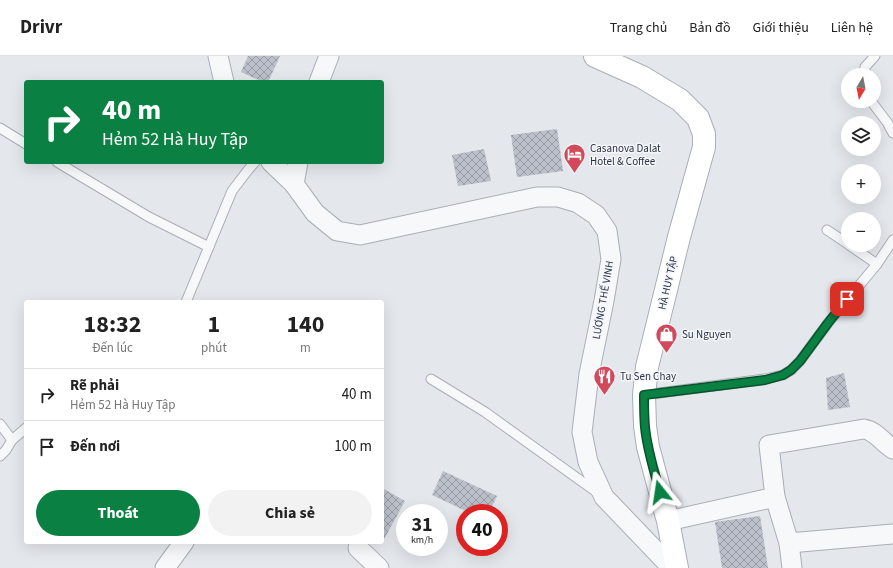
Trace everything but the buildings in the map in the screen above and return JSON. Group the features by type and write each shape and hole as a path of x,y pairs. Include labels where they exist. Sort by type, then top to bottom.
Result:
{"street":[{"path":"218,56 224,80"},
{"path":"320,80 329,56"},
{"name":"HÀ HUY TẬP","path":"595,56 642,77 680,100 698,118 704,134 704,147 679,237 647,367 644,395 645,426 648,447 668,521 677,568"},
{"name":"LƯƠNG THẾ VINH","path":"273,164 294,184 315,213 337,231 360,235 537,197 558,197 578,203 596,215 607,231 611,259 589,374 582,432 588,462 604,497 672,568"},
{"path":"294,184 298,164"},
{"path":"792,568 788,543 775,497 769,445 869,430 893,449"},
{"path":"668,521 775,497"},
{"path":"788,543 893,534"},
{"path":"165,568 183,544"},
{"path":"358,548 379,568"}],"lane":[{"path":"865,68 875,56"},
{"path":"876,108 893,133"},
{"path":"0,128 24,143"},
{"path":"60,164 149,217 209,247"},
{"path":"187,300 232,191 254,164"},
{"path":"827,230 841,240"},
{"path":"644,395 765,380 783,375 791,370 800,361 828,323 877,264 893,240"},
{"path":"859,252 877,264"},
{"path":"431,379 485,412 604,497"},
{"path":"0,424 12,440"},
{"path":"0,456 12,440 24,430"}],"place":[{"name":"Casanova Dalat Hotel & Coffee","path":"575,174"},
{"name":"Su Nguyen","path":"666,354"},
{"name":"Tu Sen Chay","path":"604,396"}],"route":[{"path":"660,492 646,436 644,395 765,380 783,375 791,370 800,361 847,299"}]}
